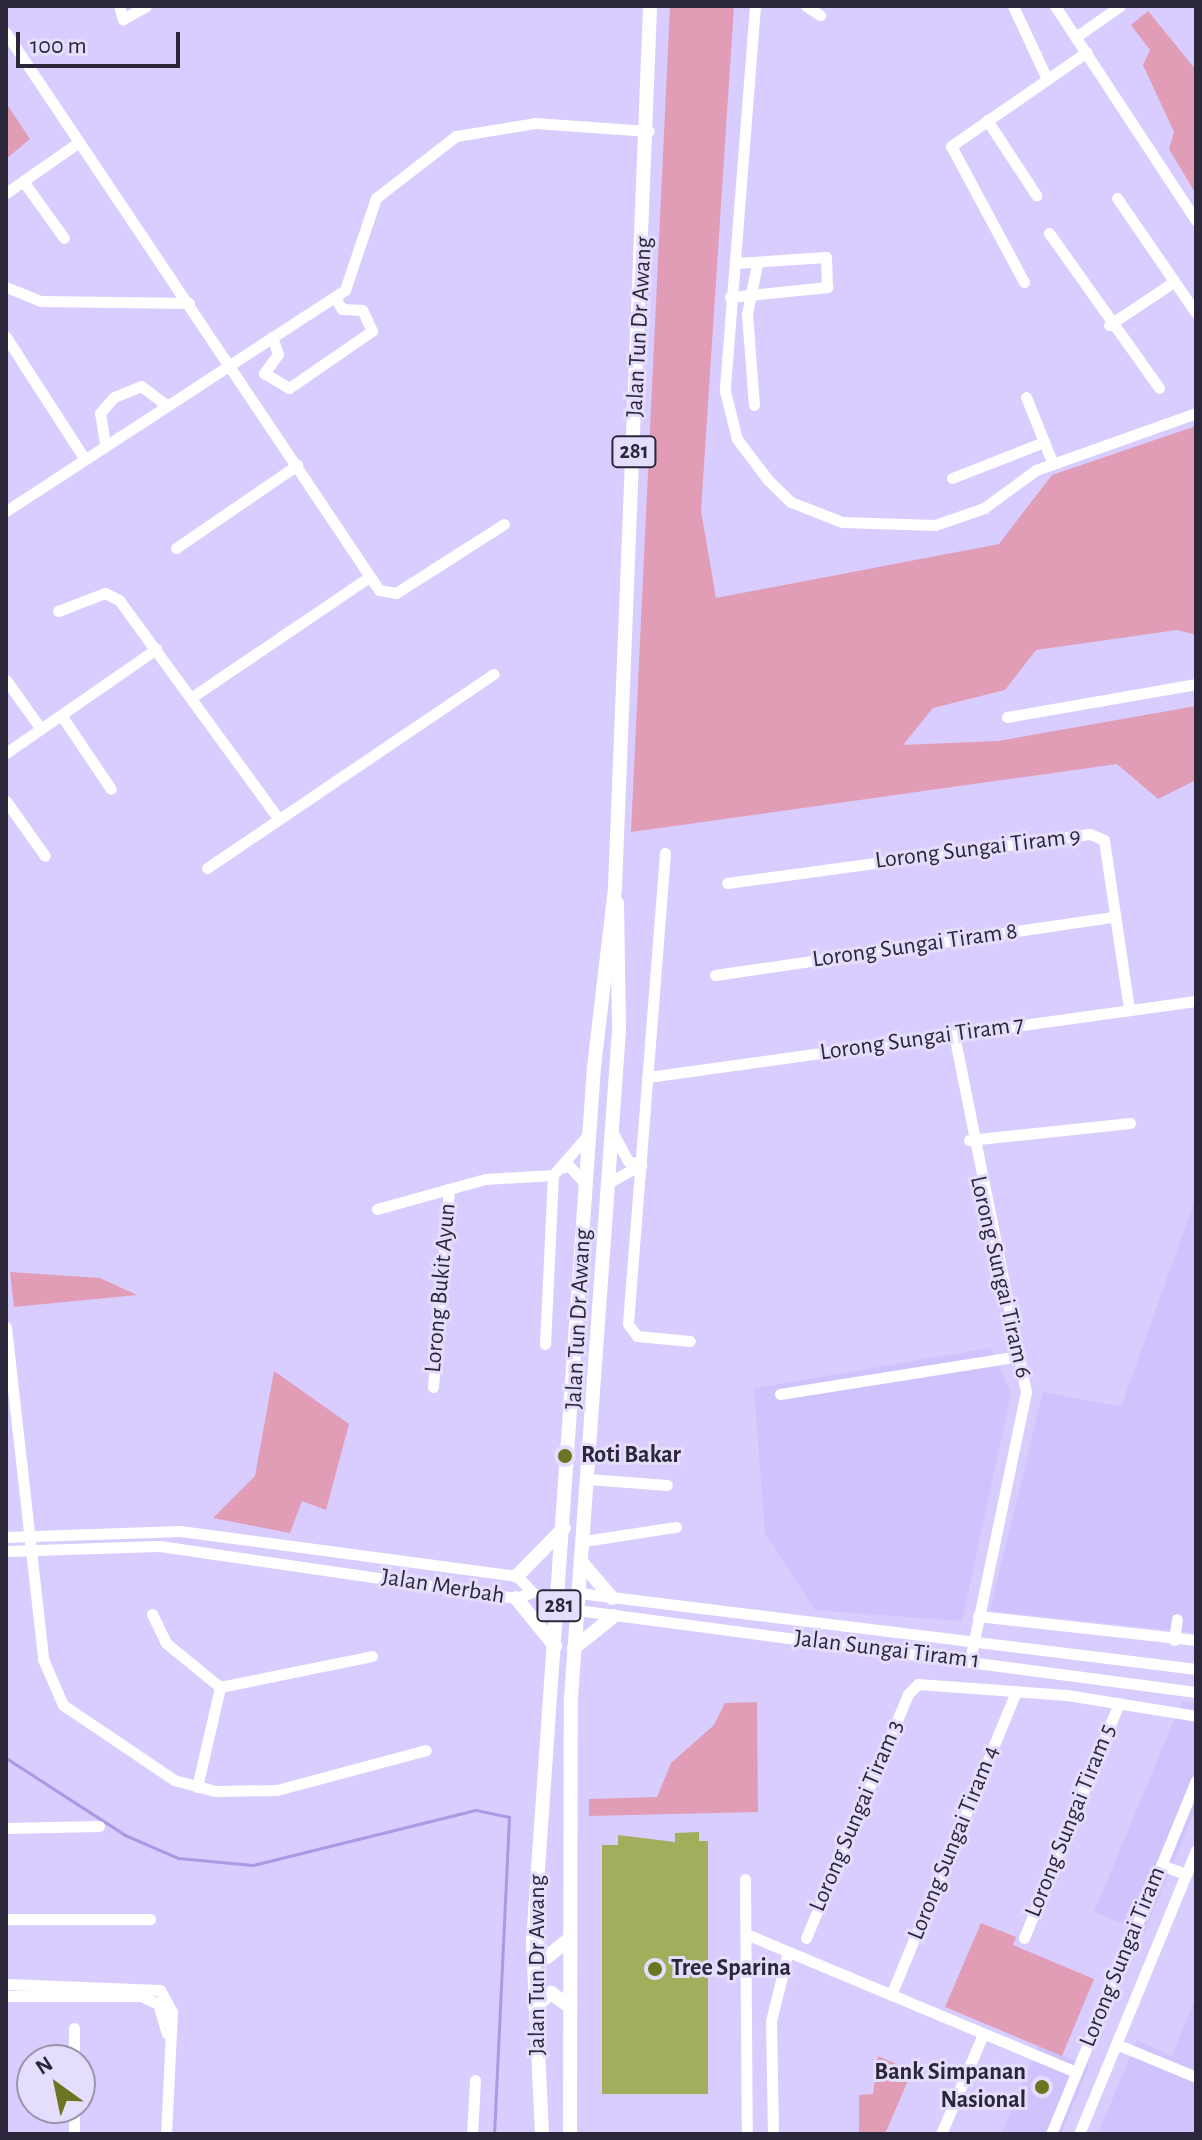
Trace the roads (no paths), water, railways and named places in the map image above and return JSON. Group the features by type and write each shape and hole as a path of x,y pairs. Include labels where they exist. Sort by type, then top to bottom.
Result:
{"main road":[{"name":"Jalan Tun Dr Awang","path":"542,2134 533,1941 589,1132 615,887 649,131 650,6"},
{"name":"Jalan Tun Dr Awang","path":"570,2134 568,1940 574,1648 612,1131 620,925 615,887"},
{"path":"517,1576 564,1527"},
{"path":"582,1563 612,1598"},
{"path":"516,1598 555,1647"},
{"path":"574,1648 614,1616"},
{"path":"533,1941 547,1957 568,1940"},
{"path":"535,2006 551,1993 570,2007"}],"street":[{"path":"119,6 123,19 146,6"},
{"path":"755,6 725,391 737,439 768,480 814,515 842,522 943,523 984,508 1053,464 1196,413"},
{"path":"806,6 820,15"},
{"path":"1013,6 1047,79"},
{"path":"1055,6 1196,221"},
{"path":"1077,36 1120,6"},
{"path":"6,33 230,363 369,577 384,594 396,593 504,524"},
{"path":"1024,282 951,151 987,120 1087,52"},
{"path":"987,120 1036,195"},
{"path":"6,511 230,363 335,298 349,283 376,198 456,136 535,123 649,131"},
{"path":"6,193 79,142"},
{"path":"23,181 64,238"},
{"path":"1117,198 1172,283 1196,313"},
{"path":"1049,233 1109,325 1159,388"},
{"path":"730,297 757,291 827,287 826,257 757,264 735,263"},
{"path":"754,405 747,314 757,291 757,264"},
{"path":"1109,325 1172,283"},
{"path":"6,287 41,301 189,303"},
{"path":"272,337 278,354 264,373 289,388 372,331 362,310 342,309 335,298"},
{"path":"6,337 84,458"},
{"path":"105,444 100,413 114,397 141,386 166,405"},
{"path":"1026,397 1053,464"},
{"path":"952,478 1044,442"},
{"path":"176,548 297,465"},
{"path":"192,697 369,577"},
{"path":"58,611 112,594 192,697 278,818"},
{"path":"6,753 156,649"},
{"path":"207,868 494,674"},
{"path":"6,680 41,729"},
{"path":"1007,717 1196,684"},
{"path":"61,715 111,789"},
{"path":"6,801 45,856"},
{"name":"Lorong Sungai Tiram 9","path":"727,883 1090,834 1104,840 1129,1010"},
{"path":"665,853 628,1324 637,1336 690,1341"},
{"name":"Lorong Sungai Tiram 8","path":"715,975 1115,917"},
{"name":"Lorong Sungai Tiram 7","path":"648,1077 1196,1001"},
{"name":"Lorong Sungai Tiram 6","path":"954,1035 969,1140 1026,1392 970,1659"},
{"path":"969,1140 1130,1123"},
{"path":"612,1131 628,1161 641,1165"},
{"path":"556,1172 589,1132"},
{"path":"606,1186 641,1165"},
{"path":"377,1209 449,1189 556,1172 569,1166 586,1184"},
{"name":"Jalan Tun Dr Awang","path":"545,1344 556,1172"},
{"name":"Lorong Bukit Ayun","path":"433,1387 449,1189"},
{"path":"6,1327 28,1534 52,1691 80,1721 197,1787 277,1790 426,1750"},
{"path":"780,1394 1020,1356"},
{"path":"588,1479 667,1485"},
{"path":"584,1541 676,1527"},
{"name":"Jalan Merbah","path":"6,1537 180,1531 517,1576 532,1587 516,1598 160,1546 31,1547 6,1551"},
{"name":"Jalan Sungai Tiram 1","path":"579,1593 1196,1669"},
{"name":"Jalan Sungai Tiram 1","path":"577,1610 970,1659 1196,1692"},
{"path":"152,1614 166,1643 220,1687"},
{"path":"978,1616 1174,1640 1196,1640"},
{"path":"1174,1640 1177,1619"},
{"path":"220,1687 372,1656"},
{"name":"Lorong Sungai Tiram 3","path":"806,1938 908,1694 929,1681 1016,1691"},
{"path":"197,1787 220,1687"},
{"path":"1016,1691 1196,1716"},
{"name":"Lorong Sungai Tiram 4","path":"891,1995 1016,1691"},
{"name":"Lorong Sungai Tiram 5","path":"1024,1938 1119,1703"},
{"name":"Lorong Sungai Tiram","path":"1051,2134 1196,1781"},
{"path":"6,1828 99,1826"},
{"path":"1079,2134 1196,1850"},
{"path":"1161,1865 1186,1874"},
{"path":"745,1879 747,2134"},
{"path":"6,1919 150,1919"},
{"path":"746,1934 1076,2072"},
{"path":"773,2134 771,2021 788,1952"},
{"path":"6,1984 152,1986 171,2005 167,2034 166,2134"},
{"path":"6,1996 141,1996 158,2004 167,2034"},
{"path":"74,2028 74,2044"},
{"path":"941,2134 983,2034"},
{"path":"1116,2044 1196,2077"},
{"path":"472,2134 475,2080"}],"waterway":[{"path":"6,1758 125,1835 178,1858 253,1865 476,1810 509,1817 494,2134"}],"place":[{"name":"Roti Bakar","path":"565,1456"},
{"name":"Tree Sparina","path":"655,1969"},
{"name":"Bank Simpanan Nasional","path":"1042,2087"}]}
